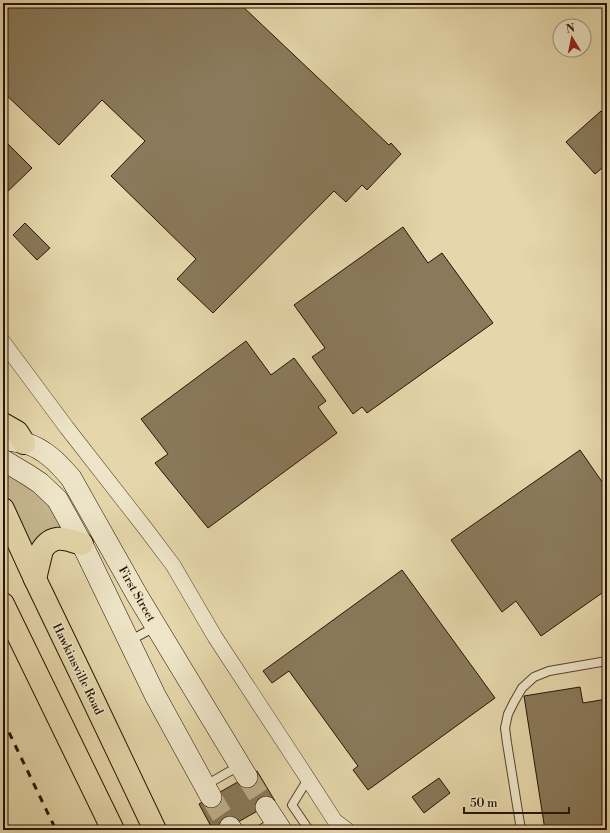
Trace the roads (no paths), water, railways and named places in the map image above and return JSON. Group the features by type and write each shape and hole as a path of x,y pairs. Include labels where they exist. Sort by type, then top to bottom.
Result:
{"main road":[{"path":"3,424 17,432 14,441"},
{"name":"Hawkinsville Road","path":"3,509 155,830"},
{"path":"35,579 42,550 49,543 56,539 64,538 82,544"},
{"path":"3,604 113,830"}],"street":[{"path":"3,342 67,428 146,528 172,565 215,637 335,821 346,830"},
{"name":"First Street","path":"14,441 35,447 46,454 60,464 71,478 156,627 243,771"},
{"name":"First Street","path":"3,460 40,483 57,499 82,544 155,695 208,791"}],"lane":[{"path":"129,641 156,627"},
{"path":"521,830 505,728 508,714 514,702 522,688 534,677 549,671 607,661"},
{"path":"208,791 243,771"},
{"path":"308,779 292,805 309,830"}],"tunnel":[{"path":"247,777 266,807"},
{"path":"211,797 230,827"}],"railway":[{"path":"3,720 56,830"}]}
